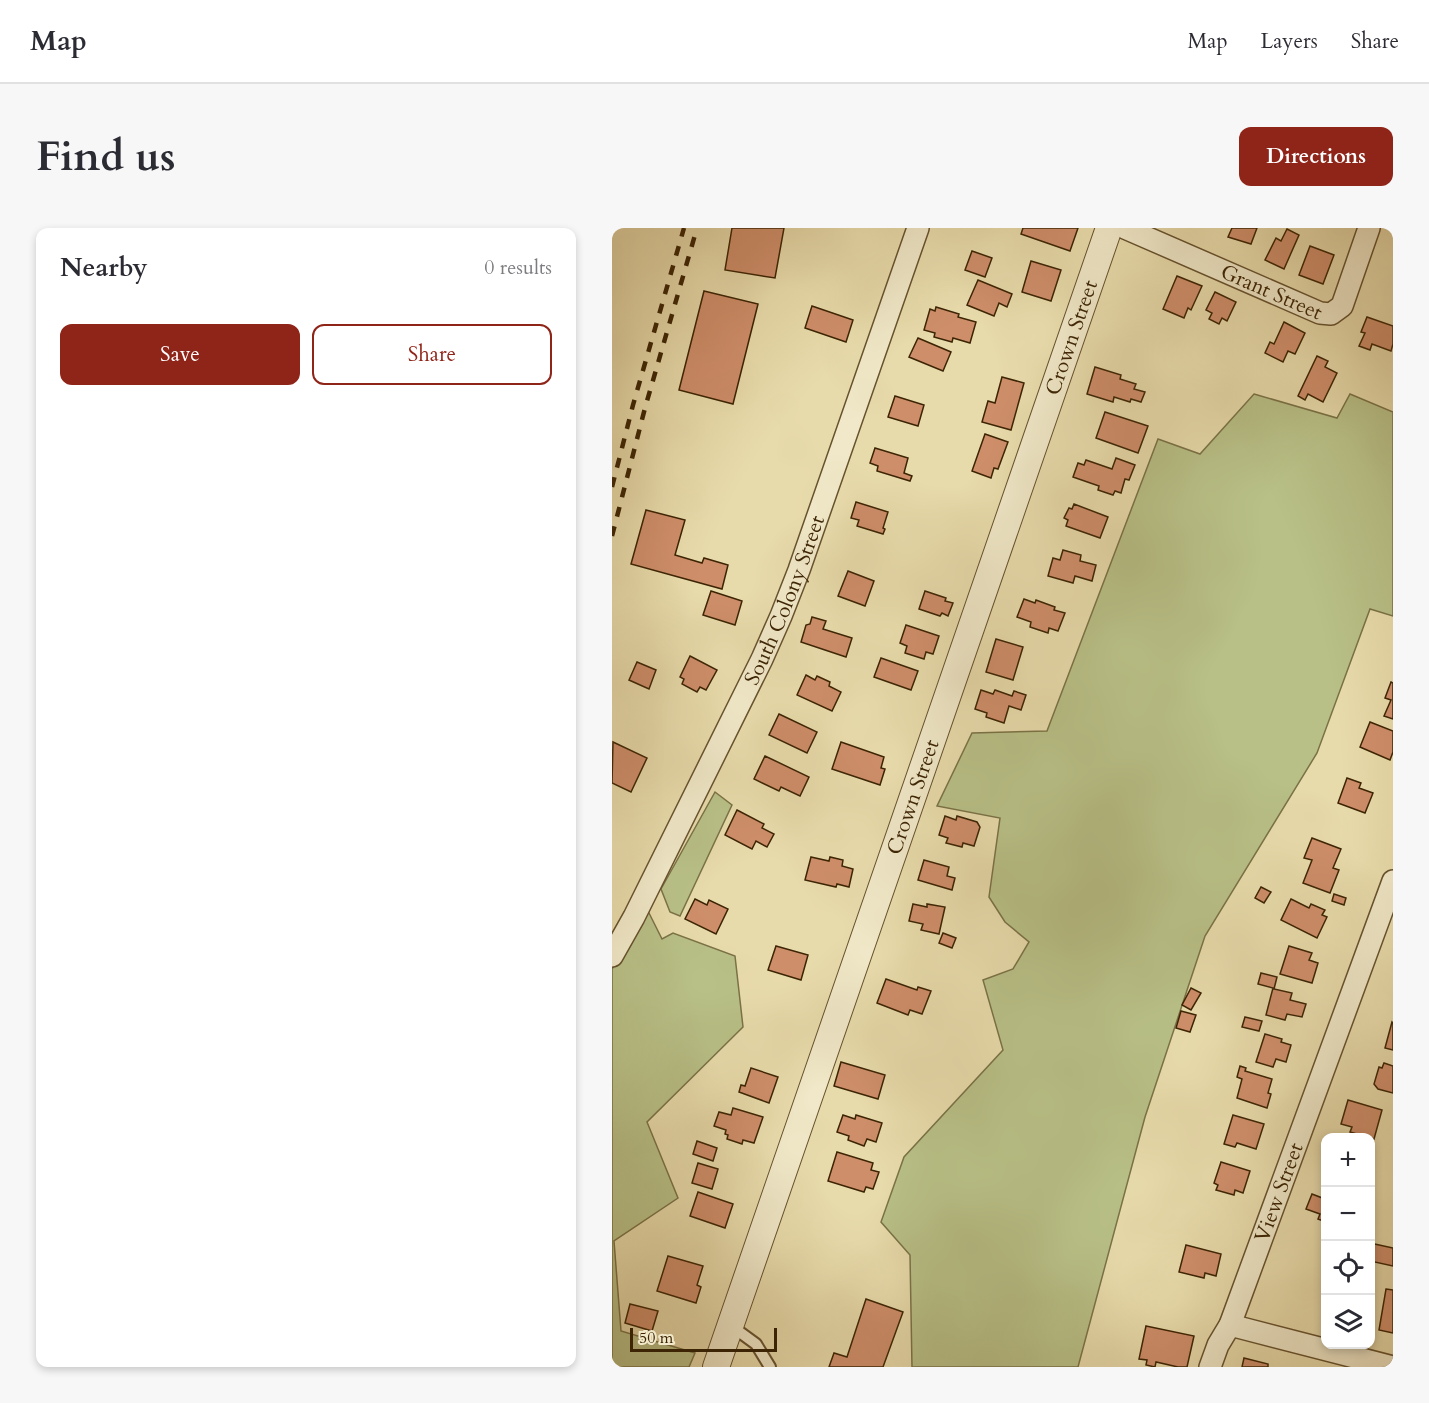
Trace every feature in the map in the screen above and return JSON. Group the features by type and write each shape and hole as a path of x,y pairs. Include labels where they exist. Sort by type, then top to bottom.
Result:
{"street":[{"name":"South Colony Street","path":"612,956 634,917 781,616 918,228"},
{"name":"Crown Street","path":"716,1367 1109,228"},
{"name":"Grant Street","path":"1125,228 1320,313 1331,314 1341,306 1369,228"},
{"name":"View Street","path":"1210,1367 1218,1345 1230,1326 1393,881"},
{"path":"1230,1326 1393,1366"}],"lane":[{"path":"730,1325 756,1344 770,1367"}],"green space":[{"path":"1254,394 1337,418 1350,394 1393,412 1393,616 1370,609 1317,753 1205,936 1145,1117 1078,1367 912,1367 910,1255 881,1222 904,1157 1003,1050 983,980 1013,969 1029,942 1005,922 989,897 1000,818 937,806 972,733 1047,731 1158,439 1200,454"},
{"path":"715,792 732,805 680,916 670,912 661,889"},
{"path":"648,911 662,939 673,933 735,956 743,1027 647,1122 678,1198 614,1241 621,1331 695,1353 689,1367 612,1367 612,969"}],"building":[{"path":"732,228 784,228 775,278 725,270"},
{"path":"1023,228 1078,228 1070,251 1021,234"},
{"path":"1232,228 1257,228 1251,244 1228,237"},
{"path":"1287,229 1299,235 1284,269 1265,260 1276,238 1281,241"},
{"path":"1310,246 1334,255 1323,284 1299,275"},
{"path":"972,251 992,258 985,277 965,270"},
{"path":"1031,261 1061,270 1051,301 1022,292"},
{"path":"1177,276 1202,286 1191,310 1188,308 1184,318 1163,309"},
{"path":"978,280 1012,294 1007,307 999,303 994,316 967,305"},
{"path":"704,291 758,304 733,404 679,390"},
{"path":"1215,292 1236,302 1227,321 1222,318 1219,324 1209,319 1212,313 1206,310"},
{"path":"812,306 853,320 846,342 805,328"},
{"path":"936,307 976,322 970,343 953,338 952,342 934,337 935,333 924,330 930,309 935,311"},
{"path":"1367,317 1393,326 1391,351 1372,344 1370,350 1359,346 1365,333 1361,332"},
{"path":"1284,322 1305,333 1295,354 1288,351 1283,362 1265,353 1270,342 1274,344"},
{"path":"918,338 951,352 943,371 909,357"},
{"path":"1317,356 1328,361 1325,367 1337,373 1323,402 1308,394 1305,400 1298,396"},
{"path":"1095,367 1121,375 1120,379 1136,384 1134,389 1145,392 1141,402 1131,399 1130,402 1114,397 1113,402 1087,394"},
{"path":"1002,377 1024,383 1011,430 982,422 988,401 995,403"},
{"path":"895,396 924,405 918,426 888,417"},
{"path":"1105,412 1148,426 1138,453 1096,438"},
{"path":"985,434 1008,442 998,469 994,468 991,478 972,471"},
{"path":"875,448 908,458 904,473 912,476 910,481 877,471 878,466 870,463"},
{"path":"1116,458 1135,465 1129,480 1125,479 1121,493 1115,491 1113,495 1098,490 1099,486 1073,477 1078,463 1084,465 1086,460 1112,469"},
{"path":"856,502 888,512 883,534 857,526 859,520 851,518"},
{"path":"1074,504 1108,517 1100,538 1066,526 1068,520 1064,518"},
{"path":"646,510 685,520 675,555 702,563 704,558 728,565 722,589 631,564"},
{"path":"1063,550 1081,555 1080,561 1096,565 1092,581 1075,576 1073,583 1048,576 1053,558 1060,560"},
{"path":"848,571 874,581 865,606 838,596"},
{"path":"711,591 742,601 735,625 703,615"},
{"path":"925,591 946,598 945,601 953,603 948,616 942,613 940,616 919,609"},
{"path":"1024,599 1035,603 1036,600 1065,613 1058,631 1049,628 1048,633 1030,627 1031,622 1017,617"},
{"path":"812,617 826,621 823,629 852,638 846,657 801,642 806,625 810,624"},
{"path":"906,625 939,636 933,654 926,652 924,659 905,653 907,646 900,643"},
{"path":"996,639 1023,647 1013,680 986,672"},
{"path":"690,656 717,670 706,690 700,687 697,692 682,684 684,679 680,677"},
{"path":"881,658 918,671 911,690 874,677"},
{"path":"637,662 656,670 649,689 629,680"},
{"path":"806,675 815,680 817,676 830,682 829,686 841,692 832,711 797,695"},
{"path":"1391,682 1393,683 1393,719 1384,716 1391,700 1385,698"},
{"path":"981,690 993,694 995,690 1012,696 1014,691 1026,695 1021,710 1009,706 1004,723 986,717 987,713 975,709"},
{"path":"779,714 817,732 807,753 769,735"},
{"path":"1370,722 1393,731 1393,752 1390,760 1360,747"},
{"path":"613,742 647,758 631,792 612,783"},
{"path":"841,742 884,757 881,768 885,769 880,785 832,769"},
{"path":"765,756 809,777 800,796 781,787 779,791 754,779"},
{"path":"1347,778 1361,783 1359,788 1373,793 1365,813 1338,803"},
{"path":"737,810 764,824 762,828 774,834 767,847 756,841 752,849 725,835"},
{"path":"945,816 956,820 957,816 977,822 980,827 974,846 963,843 962,847 946,843 948,838 939,835"},
{"path":"1312,838 1341,849 1333,868 1339,870 1330,893 1303,883 1312,860 1304,858"},
{"path":"811,857 829,861 830,857 843,860 842,866 853,869 849,887 837,884 836,887 805,880"},
{"path":"924,860 949,867 947,876 955,878 952,890 918,880"},
{"path":"1261,887 1271,892 1264,903 1255,898"},
{"path":"1334,894 1346,898 1344,905 1332,901"},
{"path":"695,899 707,905 709,900 728,909 716,934 685,919"},
{"path":"1291,899 1309,908 1311,904 1325,910 1322,915 1327,917 1317,938 1281,920"},
{"path":"913,904 945,907 939,934 921,930 923,924 909,921"},
{"path":"943,933 956,938 952,948 939,943"},
{"path":"776,946 808,955 801,980 768,970"},
{"path":"1289,946 1312,953 1309,960 1318,963 1312,983 1280,974"},
{"path":"1261,973 1277,977 1274,989 1292,993 1290,1000 1306,1004 1302,1017 1287,1014 1285,1020 1266,1015 1273,988 1258,984"},
{"path":"886,979 917,990 918,987 931,991 922,1014 910,1010 908,1015 877,1003"},
{"path":"1191,988 1201,993 1191,1010 1182,1005"},
{"path":"1181,1011 1196,1015 1190,1032 1176,1028"},
{"path":"1245,1017 1262,1021 1259,1031 1242,1027"},
{"path":"1393,1023 1393,1050 1385,1048"},
{"path":"1265,1034 1282,1039 1281,1042 1291,1045 1286,1062 1276,1059 1273,1067 1256,1062"},
{"path":"841,1062 885,1075 878,1099 834,1086"},
{"path":"1384,1063 1393,1066 1393,1093 1378,1089 1374,1084 1379,1067 1382,1068"},
{"path":"1240,1066 1246,1068 1245,1071 1272,1079 1267,1108 1237,1098 1242,1079 1237,1077"},
{"path":"751,1068 778,1077 769,1103 739,1092 741,1085 745,1086"},
{"path":"1348,1100 1382,1110 1375,1135 1375,1133 1350,1132 1352,1127 1341,1124"},
{"path":"733,1108 763,1117 754,1143 743,1140 742,1144 727,1139 726,1130 714,1126 719,1112 731,1115"},
{"path":"843,1115 855,1119 856,1115 882,1123 876,1142 867,1139 864,1146 848,1140 849,1136 837,1132"},
{"path":"1233,1115 1264,1124 1256,1149 1237,1143 1235,1147 1224,1144"},
{"path":"697,1141 717,1148 713,1161 693,1154"},
{"path":"837,1152 873,1163 871,1170 879,1172 873,1189 866,1187 864,1192 828,1181"},
{"path":"1221,1162 1250,1171 1243,1193 1235,1190 1234,1195 1216,1190 1218,1185 1214,1183"},
{"path":"698,1163 718,1169 712,1189 692,1183"},
{"path":"698,1192 733,1204 725,1228 690,1216"},
{"path":"1312,1194 1321,1197 1321,1220 1318,1219 1320,1214 1306,1209"},
{"path":"1375,1244 1393,1248 1393,1266 1375,1262"},
{"path":"1186,1245 1221,1254 1216,1276 1205,1273 1204,1278 1179,1272"},
{"path":"668,1256 703,1266 697,1285 701,1287 696,1303 657,1291"},
{"path":"1386,1289 1393,1290 1393,1333 1379,1330"},
{"path":"866,1299 903,1312 883,1367 829,1367 834,1353 847,1357"},
{"path":"630,1304 658,1311 652,1331 625,1323"},
{"path":"1146,1326 1194,1336 1187,1367 1156,1362 1155,1367 1146,1365 1147,1360 1139,1359"},
{"path":"1244,1358 1268,1364 1268,1367 1242,1367"}],"railway":[{"path":"612,487 684,228"},
{"path":"612,536 645,408 697,228"}]}
